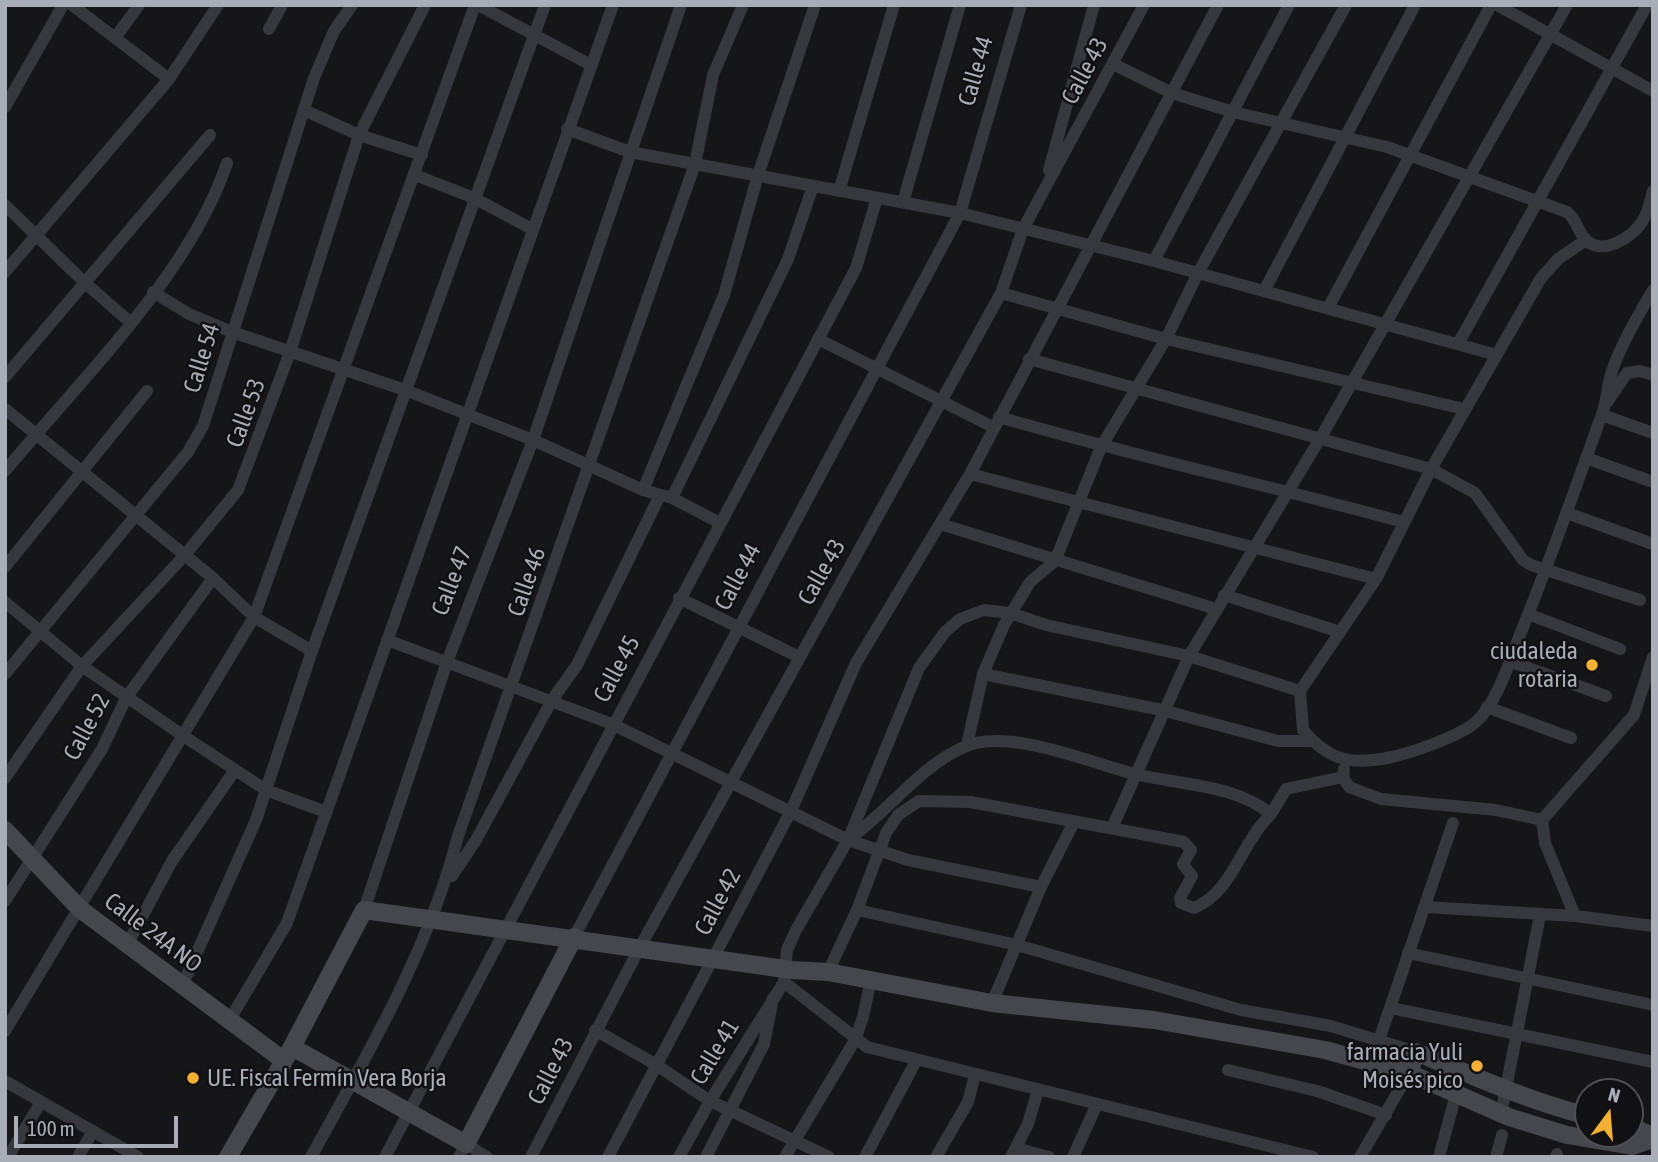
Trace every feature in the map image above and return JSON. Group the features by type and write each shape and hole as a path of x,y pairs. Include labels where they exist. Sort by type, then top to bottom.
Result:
{"street":[{"path":"5,107 63,5"},
{"path":"72,5 169,79"},
{"path":"115,38 139,5"},
{"path":"5,272 169,79 218,5"},
{"path":"268,29 282,5"},
{"name":"Calle 54","path":"5,674 188,452 203,426 303,110 334,31 352,5"},
{"name":"Calle 53","path":"5,778 82,666 184,556 238,491 290,352 359,135 425,5"},
{"path":"5,1031 185,737 254,617 477,5 591,65"},
{"path":"182,986 256,820 312,651 545,5"},
{"path":"229,1021 287,923 613,5"},
{"name":"Calle 47","path":"228,1157 288,1054 364,910 447,662 533,440 681,5"},
{"name":"Calle 46","path":"310,1157 353,1080 432,921 446,885 458,836 695,164 713,75 743,5"},
{"path":"643,490 724,295 758,176 815,5"},
{"path":"839,191 894,5"},
{"path":"903,202 960,5"},
{"name":"Calle 44","path":"463,1151 574,937 960,213 1021,5"},
{"path":"1043,191 1094,5"},
{"name":"Calle 43","path":"531,1157 640,947 1001,293 1023,229 1143,5"},
{"name":"Calle 42","path":"608,1157 791,811 856,663 970,474 1218,5"},
{"path":"1154,261 1289,5"},
{"path":"967,746 984,674 1010,613 1030,582 1055,561 1101,447 1139,388 1198,273 1346,5"},
{"path":"1264,291 1415,5"},
{"path":"1328,309 1408,155 1491,5"},
{"path":"1497,5 1653,91"},
{"path":"1112,828 1162,709 1189,656 1321,437 1567,5"},
{"path":"1458,344 1647,5"},
{"path":"1113,64 1172,93 1233,112 1408,155 1538,202 1575,218 1586,240 1595,246 1606,247 1623,240 1640,226 1647,215 1653,191"},
{"path":"303,110 359,135 422,155"},
{"path":"567,129 630,152 960,213 1154,261 1497,355"},
{"path":"5,377 210,135"},
{"path":"5,471 175,267 216,197 228,163"},
{"path":"415,175 474,198 532,229"},
{"path":"446,885 476,840 552,700 577,665 666,497 788,259 813,186"},
{"name":"Calle 45","path":"385,1157 612,724 856,268 877,198"},
{"path":"5,205 84,282 130,322"},
{"path":"1640,226 1653,234"},
{"path":"1586,240 1558,259 1541,278 1464,408 1376,579 1300,691 1303,730 1312,741 1346,761 1373,761 1414,750 1475,723 1487,707 1528,614 1604,409 1612,369 1653,290"},
{"path":"153,292 190,314 232,332 405,390 533,440 720,523"},
{"path":"1001,293 1166,339 1464,408"},
{"path":"818,340 940,401 996,422 1289,490 1403,522"},
{"path":"1029,359 1431,469 1475,494 1523,560 1544,572 1640,600"},
{"path":"1604,409 1627,373 1640,370 1653,375"},
{"path":"5,567 147,391"},
{"path":"5,409 213,578 254,617 312,651"},
{"path":"1604,409 1653,433"},
{"path":"1586,458 1653,482"},
{"path":"970,474 1376,579"},
{"path":"1567,513 1653,544"},
{"path":"940,524 1216,609"},
{"name":"Calle 52","path":"5,901 102,749 126,698 213,578"},
{"path":"1224,595 1340,632"},
{"path":"679,598 799,657"},
{"path":"5,602 82,666 235,770 266,790 326,812"},
{"name":"Calle 41","path":"679,1157 773,997 784,975 796,930 848,840 919,668 944,632 974,612 1010,613 1046,625 1189,656 1300,691"},
{"path":"1528,614 1620,649"},
{"path":"387,640 612,724 731,780 848,840 908,860 1041,887"},
{"path":"1575,916 1545,842 1542,820 1634,715 1653,657"},
{"path":"1509,661 1606,696"},
{"path":"984,674 1162,709 1278,741 1312,741"},
{"path":"1487,707 1571,738"},
{"path":"848,840 872,823 938,762 967,746 1006,742 1050,748 1135,774 1235,794 1271,814"},
{"path":"1346,761 1343,777 1349,787 1381,799 1496,810 1542,820"},
{"path":"127,944 172,861 235,770"},
{"path":"828,972 858,910 878,850 898,815 919,802 971,802 1184,842 1189,845 1190,855 1183,864 1192,876 1180,898 1181,903 1194,908 1215,895 1229,877 1249,838 1271,814 1286,789 1343,777"},
{"path":"992,1003 1041,887 1074,822"},
{"path":"1379,1040 1453,823"},
{"name":"Calle 24A NO","path":"5,830 80,909 229,1021 288,1054 353,1080 410,1113 463,1151"},
{"path":"1425,907 1575,916 1653,926"},
{"path":"364,910 640,947 711,958 784,975 828,972 992,1003 1154,1020 1325,1050 1409,1073 1501,1114 1567,1135 1632,1146 1653,1137"},
{"path":"858,910 1017,945 1241,1010 1331,1026 1416,1052 1555,1108 1574,1113"},
{"path":"1501,1114 1540,915"},
{"path":"1408,953 1653,1005"},
{"path":"784,975 855,1040 867,1047 1313,1157"},
{"path":"785,1157 855,1040 871,980"},
{"path":"706,1157 764,1044 773,997"},
{"path":"1391,1008 1653,1062"},
{"path":"595,1030 655,1064 710,1101 830,1157"},
{"path":"1360,1157 1409,1073 1416,1052"},
{"path":"865,1157 916,1061"},
{"path":"1228,1070 1317,1091 1386,1115"},
{"path":"936,1157 968,1102 975,1075"},
{"path":"5,1081 138,1157"},
{"path":"1038,1090 1014,1152 1049,1157"},
{"path":"1439,1157 1456,1094"},
{"path":"8,1157 41,1101"},
{"path":"1073,1157 1097,1104"},
{"path":"78,1157 93,1131"},
{"path":"1496,1157 1502,1135"},
{"path":"463,1151 487,1157"}],"place":[{"name":"ciudaleda rotaria","path":"1592,665"},
{"name":"farmacia Yuli Moisés pico","path":"1477,1066"},
{"name":"UE. Fiscal Fermín Vera Borja","path":"193,1078"}]}
